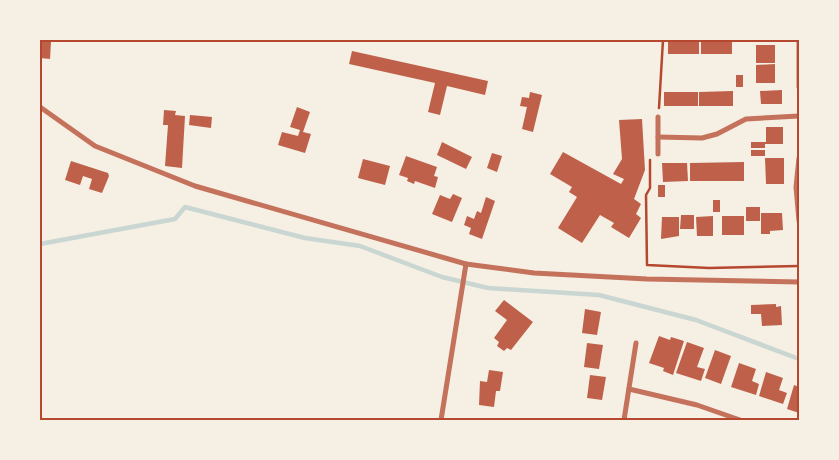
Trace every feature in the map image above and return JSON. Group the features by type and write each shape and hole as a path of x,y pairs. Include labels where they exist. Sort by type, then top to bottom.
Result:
{"street":[{"path":"799,40 799,87"},
{"path":"40,106 95,146 195,186 466,264 534,273 799,282"},
{"path":"658,137 710,137 746,119 799,116"},
{"path":"658,117 658,154"},
{"path":"799,158 796,187 799,221"},
{"path":"441,420 466,264"},
{"path":"624,420 636,344"},
{"path":"629,390 697,405 740,420"}],"path":[{"path":"658,117 663,40"},
{"path":"658,154 650,154 650,188 646,195 647,265 709,268 799,266"}],"building":[{"path":"668,40 699,40 699,54 668,54"},
{"path":"701,40 732,40 732,54 701,54"},
{"path":"40,41 51,42 50,59 40,58"},
{"path":"756,45 775,45 775,63 756,63"},
{"path":"352,51 488,81 485,95 447,86 440,115 428,112 435,83 349,64"},
{"path":"775,64 775,83 756,83 756,65"},
{"path":"736,75 743,75 743,87 736,87"},
{"path":"782,90 782,104 761,104 760,91"},
{"path":"733,91 733,106 699,106 699,92"},
{"path":"530,92 542,95 533,132 522,129 527,107 520,106 522,97 529,98"},
{"path":"664,92 698,92 698,106 664,106"},
{"path":"297,107 310,112 303,132 311,134 305,153 278,145 282,132 298,136 300,130 290,127"},
{"path":"164,110 176,111 175,115 185,116 182,168 165,166 168,125 163,125"},
{"path":"190,115 212,117 211,128 189,125"},
{"path":"642,119 645,170 634,199 641,204 636,214 641,218 629,238 611,227 614,223 600,215 582,243 558,228 577,197 569,192 572,187 550,174 563,152 621,184 624,179 613,174 622,159 619,120"},
{"path":"766,127 783,127 783,144 765,144 765,148 751,148 751,142 766,142"},
{"path":"442,142 472,157 466,169 437,155"},
{"path":"751,150 765,150 765,156 751,156"},
{"path":"492,153 502,156 497,172 487,168"},
{"path":"406,156 437,167 434,176 438,177 435,188 415,181 414,184 407,181 408,178 399,175"},
{"path":"765,158 784,158 784,184 766,184"},
{"path":"363,159 390,166 385,185 358,178"},
{"path":"71,161 108,173 109,176 102,193 89,189 92,179 83,176 80,185 65,180"},
{"path":"744,162 744,181 690,181 690,163"},
{"path":"662,163 687,163 688,181 663,182"},
{"path":"658,185 665,185 665,197 658,197"},
{"path":"453,194 462,198 452,222 432,214 440,195 450,199"},
{"path":"486,197 495,201 482,239 469,234 471,228 464,225 467,216 474,219 477,211 481,213"},
{"path":"713,200 720,200 720,212 713,212"},
{"path":"746,207 760,207 760,221 746,221"},
{"path":"761,213 782,213 783,230 770,231 770,234 761,234"},
{"path":"681,215 694,215 694,229 680,229"},
{"path":"713,216 713,236 697,236 696,217"},
{"path":"722,216 744,216 744,235 722,235"},
{"path":"662,217 679,217 679,236 661,239"},
{"path":"504,300 533,322 511,350 507,348 504,351 497,346 499,342 494,338 507,320 495,311"},
{"path":"776,304 776,307 781,306 782,325 762,326 761,314 751,314 751,305"},
{"path":"585,309 601,312 597,335 582,333"},
{"path":"659,336 670,340 671,337 684,341 673,375 663,371 664,368 649,363"},
{"path":"687,342 704,348 697,367 705,369 701,381 676,373"},
{"path":"587,343 603,345 599,369 584,367"},
{"path":"715,350 731,356 721,384 705,378"},
{"path":"739,363 756,369 752,381 759,384 756,395 731,387"},
{"path":"489,370 503,372 500,391 496,391 494,407 479,405 480,381 487,382"},
{"path":"766,372 783,378 779,390 787,393 783,404 759,396"},
{"path":"590,375 606,377 602,400 587,398"},
{"path":"794,385 799,387 799,413 787,409"}],"waterway":[{"path":"40,244 175,219 185,207 305,238 360,246 442,277 488,288 599,295 696,320 799,359"}]}
